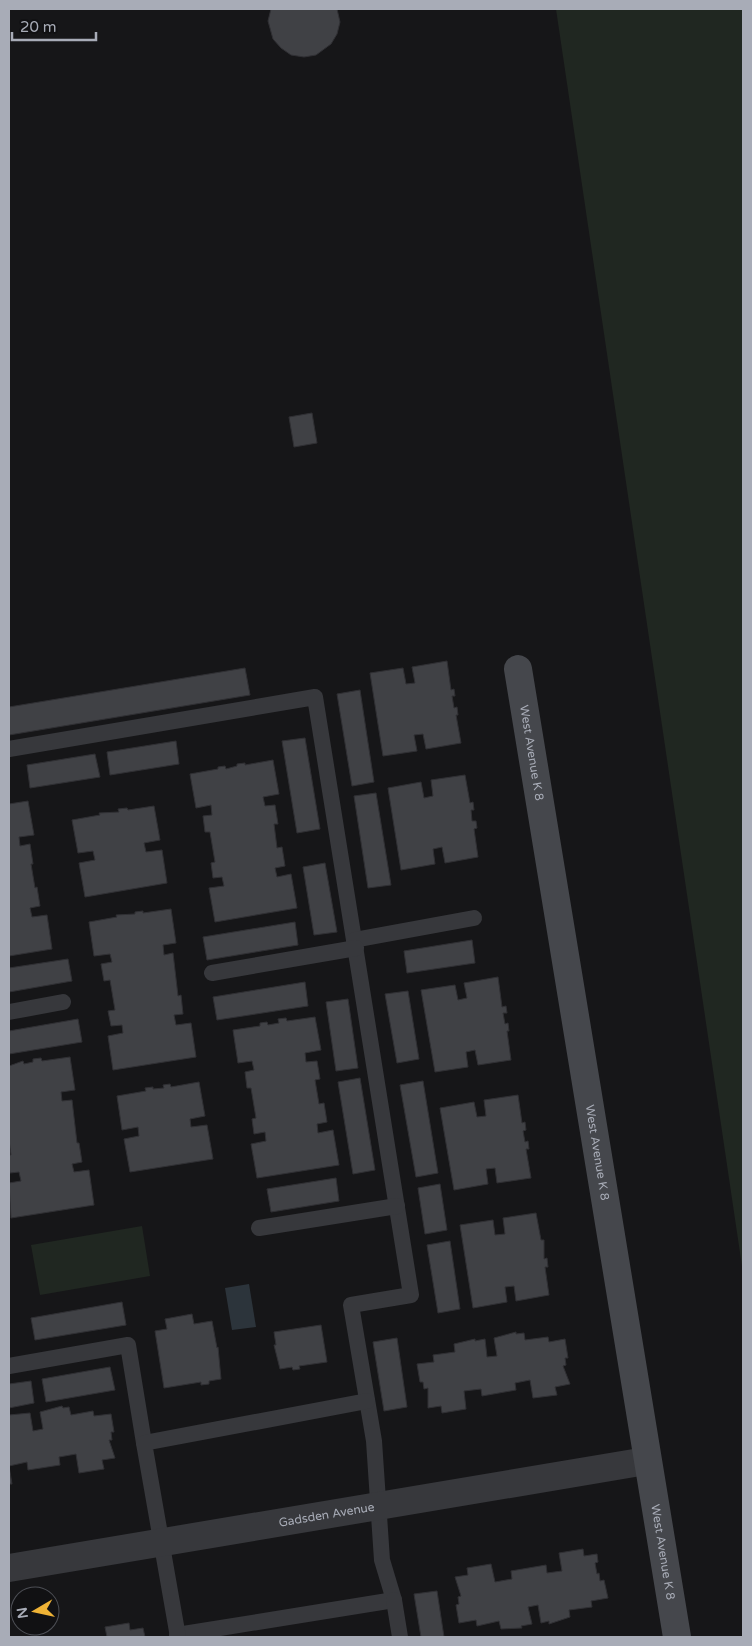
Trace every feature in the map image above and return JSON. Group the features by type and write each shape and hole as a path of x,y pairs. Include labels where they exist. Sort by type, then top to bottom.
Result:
{"street":[{"name":"West Avenue K 8","path":"518,669 676,1637"},
{"name":"Gadsden Avenue","path":"9,1568 646,1461"}],"lane":[{"path":"9,749 315,697 412,1295 351,1305 374,1441 382,1560 394,1600 400,1637"},
{"path":"212,973 474,918"},
{"path":"9,1012 64,1002"},
{"path":"258,1228 397,1206"},
{"path":"9,1366 128,1345 160,1543 178,1636 394,1600"},
{"path":"144,1443 367,1401"}],"shaded area":[{"path":"556,9 743,9 743,1273"},
{"path":"142,1226 150,1276 40,1295 31,1245"},
{"path":"249,1284 256,1327 232,1330 225,1288"}],"building":[{"path":"271,9 337,9 340,22 337,34 331,44 316,55 304,57 291,55 273,39 268,21"},
{"path":"312,413 317,443 294,447 289,417"},
{"path":"447,661 451,690 454,689 455,696 452,696 454,708 457,707 458,715 456,715 461,743 426,749 423,734 414,735 417,751 383,756 370,673 403,668 406,684 415,683 412,667"},
{"path":"245,668 250,695 9,735 9,707"},
{"path":"360,690 374,782 352,786 337,694"},
{"path":"305,738 320,829 297,833 282,741"},
{"path":"176,741 179,764 110,775 107,752"},
{"path":"95,754 100,777 30,788 27,765"},
{"path":"273,760 279,794 263,797 265,806 275,805 278,824 274,824 277,848 282,847 285,866 275,868 277,877 291,874 297,908 215,922 209,888 224,886 222,877 213,878 211,863 215,862 210,832 205,832 203,816 212,815 211,805 196,808 190,774 218,769 218,767 225,766 226,769 237,766 237,764 245,763 245,765"},
{"path":"465,775 470,803 473,802 474,810 471,810 472,821 476,821 477,828 474,829 478,857 445,863 442,847 433,849 435,864 401,870 388,788 421,782 424,798 433,796 431,780"},
{"path":"376,793 391,885 368,888 354,796"},
{"path":"28,801 34,835 19,837 20,846 30,844 33,864 31,864 40,906 30,908 32,917 47,915 52,949 9,956 9,804"},
{"path":"154,806 160,840 144,843 146,852 162,850 167,883 85,897 79,863 95,860 93,851 78,853 72,820 100,815 99,813 119,812 118,809 127,808 128,810"},
{"path":"325,863 337,932 314,935 303,867"},
{"path":"171,909 176,943 163,945 164,955 173,953 178,996 181,995 183,1014 174,1015 176,1025 191,1023 196,1057 113,1070 108,1036 123,1033 122,1025 111,1026 108,1011 115,1010 110,980 104,981 101,964 112,962 110,954 94,956 89,922 117,917 116,915"},
{"path":"295,922 298,945 207,960 203,937"},
{"path":"472,940 475,963 407,973 404,951"},
{"path":"68,959 72,981 9,992 9,968"},
{"path":"498,977 502,1007 506,1006 507,1013 503,1013 505,1024 508,1023 509,1031 507,1031 511,1060 478,1065 475,1050 466,1052 468,1067 435,1072 421,990 455,985 458,1000 467,998 464,983"},
{"path":"305,982 308,1006 217,1020 213,997"},
{"path":"408,991 419,1059 397,1063 385,994"},
{"path":"348,999 358,1068 336,1071 326,1002"},
{"path":"315,1017 321,1050 305,1053 306,1062 317,1061 320,1079 315,1080 319,1104 324,1103 327,1122 317,1124 318,1133 333,1130 339,1165 257,1178 251,1144 266,1141 265,1132 254,1134 252,1119 256,1118 251,1088 247,1088 245,1072 254,1070 252,1061 238,1063 233,1030 260,1026 260,1023 267,1022 268,1025 279,1023 278,1019 286,1018 287,1021"},
{"path":"78,1019 82,1042 9,1054 9,1031"},
{"path":"70,1057 75,1090 61,1092 62,1101 72,1100 77,1143 79,1143 82,1162 72,1164 74,1172 89,1170 94,1205 11,1218 9,1183 21,1181 19,1172 10,1173 9,1167 9,1155 11,1155 9,1140 9,1066 23,1061 24,1064 33,1062 33,1059 41,1058 42,1061"},
{"path":"360,1078 375,1170 353,1174 338,1082"},
{"path":"423,1081 438,1173 416,1177 400,1085"},
{"path":"199,1082 205,1116 190,1119 191,1127 207,1125 213,1159 130,1172 124,1139 139,1136 138,1127 122,1130 117,1096 146,1091 145,1088 164,1088 163,1085 170,1084 171,1087"},
{"path":"518,1095 522,1123 525,1122 526,1130 523,1131 525,1142 528,1141 529,1149 526,1149 531,1178 497,1183 495,1168 486,1169 488,1184 454,1190 440,1108 474,1102 477,1117 486,1116 484,1100"},
{"path":"336,1178 339,1201 271,1212 267,1189"},
{"path":"440,1184 447,1230 425,1234 418,1188"},
{"path":"536,1213 541,1240 544,1240 544,1259 547,1258 548,1267 545,1267 549,1295 516,1301 514,1286 505,1287 507,1302 473,1308 460,1225 493,1220 495,1235 505,1234 503,1218"},
{"path":"450,1241 460,1309 438,1313 427,1245"},
{"path":"122,1302 126,1325 35,1340 31,1318"},
{"path":"192,1314 194,1324 212,1321 218,1347 221,1379 209,1381 209,1384 201,1385 201,1382 164,1388 155,1331 167,1329 165,1319"},
{"path":"321,1325 327,1362 299,1366 300,1369 293,1370 292,1367 280,1369 274,1345 276,1345 274,1332"},
{"path":"516,1332 516,1334 524,1333 525,1340 548,1337 549,1342 565,1339 568,1358 565,1358 566,1365 563,1366 570,1384 555,1387 557,1395 533,1398 530,1380 515,1383 516,1390 482,1396 481,1389 464,1391 466,1409 442,1413 441,1406 428,1408 428,1388 424,1389 423,1382 420,1382 417,1364 434,1362 433,1355 455,1352 454,1344 475,1339 475,1341 485,1339 487,1357 497,1356 494,1338"},
{"path":"397,1338 407,1407 384,1411 373,1342"},
{"path":"110,1367 115,1390 46,1402 42,1379"},
{"path":"31,1381 34,1403 9,1408 9,1384"},
{"path":"62,1406 63,1408 69,1407 71,1415 93,1411 94,1416 111,1414 114,1432 111,1432 112,1440 109,1440 115,1458 102,1460 104,1469 79,1473 76,1454 59,1457 60,1465 28,1470 27,1462 9,1466 9,1415 30,1413 33,1431 43,1429 40,1412"},
{"path":"9,1466 12,1484 9,1484"},
{"path":"583,1549 584,1556 597,1554 598,1562 595,1563 597,1574 599,1573 600,1581 604,1580 608,1598 591,1601 592,1607 569,1610 570,1617 549,1624 549,1621 541,1623 538,1605 528,1607 532,1624 521,1626 522,1628 501,1629 499,1621 477,1626 476,1620 459,1623 456,1605 459,1604 458,1597 461,1596 455,1577 468,1575 467,1568 491,1564 495,1582 512,1579 511,1571 546,1565 547,1573 562,1571 559,1553"},
{"path":"437,1591 444,1637 421,1637 414,1594"},
{"path":"129,1623 130,1630 143,1628 145,1637 107,1637 105,1627"}]}
